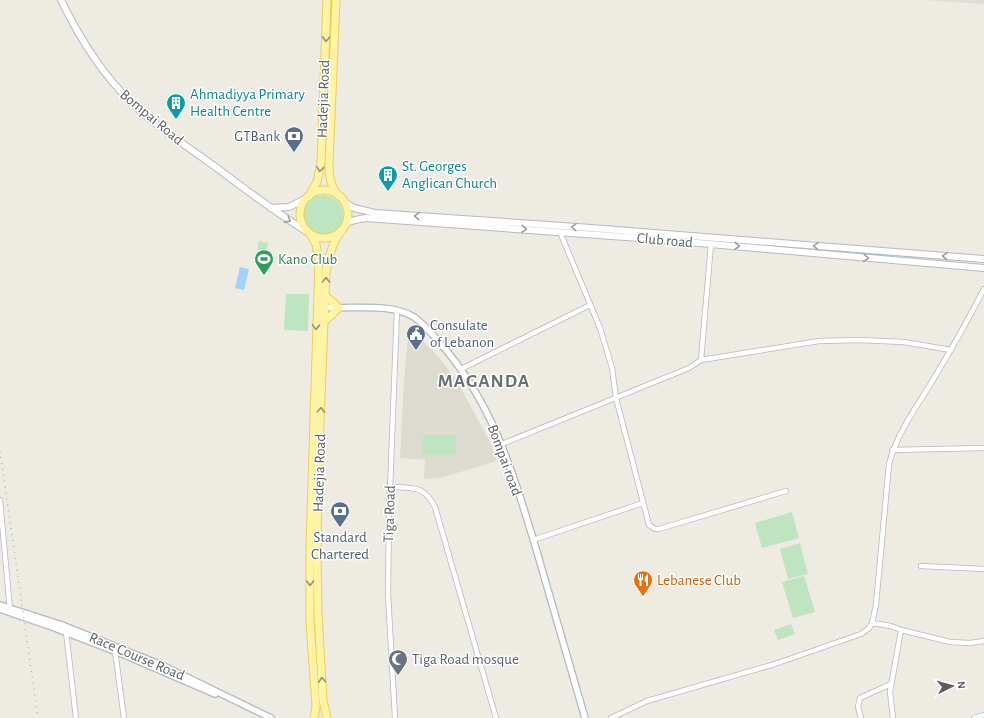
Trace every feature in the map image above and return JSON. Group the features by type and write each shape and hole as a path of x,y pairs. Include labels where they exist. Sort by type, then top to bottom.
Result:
{"main road":[{"name":"Bompai Road","path":"60,0 88,50 116,87 132,102 176,138 271,208 308,232"},
{"name":"Hadejia Road","path":"307,197 317,182 320,162 327,0"},
{"name":"Hadejia Road","path":"336,0 329,163 331,184 339,196"},
{"path":"271,208 289,207 307,197 320,190 327,190 339,196 347,208 348,216 342,230 336,235 323,238 308,232 302,224 300,215 301,206 307,197"},
{"path":"344,202 354,208 375,213 434,220 984,259"},
{"name":"Club road","path":"346,223 366,218 434,220 560,232 704,240 711,244 984,268"},
{"name":"Hadejia Road","path":"327,718 323,700 318,614 318,473 328,259 335,239 342,230"},
{"name":"Hadejia Road","path":"308,232 316,244 318,252 310,539 310,621 316,707 314,718"},
{"path":"325,321 339,308 326,296"}],"street":[{"path":"560,232 600,328 612,368 616,398 649,525 655,529 659,529 786,491"},
{"path":"701,360 711,244"},
{"path":"611,718 647,702 775,664 861,634 869,628 872,623 876,605 889,464 892,450 904,425 951,350 984,289"},
{"path":"461,369 590,305"},
{"name":"Bompai road","path":"316,307 397,310 415,318 424,326 461,369 486,410 502,444 533,540 585,718"},
{"name":"Tiga Road","path":"395,718 388,594 390,487 397,310"},
{"path":"502,444 689,368 701,360 819,341 858,340 904,342 951,350"},
{"path":"892,450 984,448"},
{"path":"390,487 409,488 424,492 435,507 496,718"},
{"path":"0,500 10,610"},
{"path":"533,540 643,503"},
{"path":"921,566 984,570"},
{"name":"Race Course Road","path":"0,605 176,676 264,718"},
{"name":"Race Course Road","path":"0,609 10,610 88,635 164,666 271,718"},
{"path":"872,623 891,626 901,630 950,642 970,643 984,641"},
{"path":"893,718 890,692 901,630"},
{"path":"66,632 76,718"},
{"path":"115,651 124,718"},
{"path":"861,718 858,707 860,698 891,684"},
{"path":"974,718 984,715"}],"shaded area":[{"path":"927,0 984,0 984,4"},
{"path":"409,326 441,360 457,381 489,440 497,461 440,478 424,479 425,460 400,458 404,380"}],"green space":[{"path":"323,195 331,197 337,201 341,207 343,215 341,223 337,229 331,233 323,235 315,233 309,229 305,223 303,215 305,207 309,201 315,197"},
{"path":"259,241 268,243 266,252 257,250"},
{"path":"286,294 309,294 308,331 284,330"},
{"path":"423,435 456,435 456,455 423,455"},
{"path":"792,512 799,538 762,548 755,523"},
{"path":"800,543 808,574 788,579 780,549"},
{"path":"804,576 815,612 793,618 782,582"},
{"path":"791,624 795,634 778,640 774,630"}],"water":[{"path":"240,267 249,269 244,290 235,288"}],"railway":[{"path":"0,451 38,718"}],"place":[{"name":"Ahmadiyya Primary Health Centre","path":"176,120"},
{"name":"GTBank","path":"294,153"},
{"name":"St. Georges Anglican Church","path":"388,192"},
{"name":"Kano Club","path":"264,276"},
{"name":"Consulate of Lebanon","path":"416,351"},
{"name":"Standard Chartered","path":"340,528"},
{"name":"Lebanese Club","path":"643,597"},
{"name":"Tiga Road mosque","path":"398,676"}],"district":[{"name":"MAGANDA","path":"484,380"}]}
